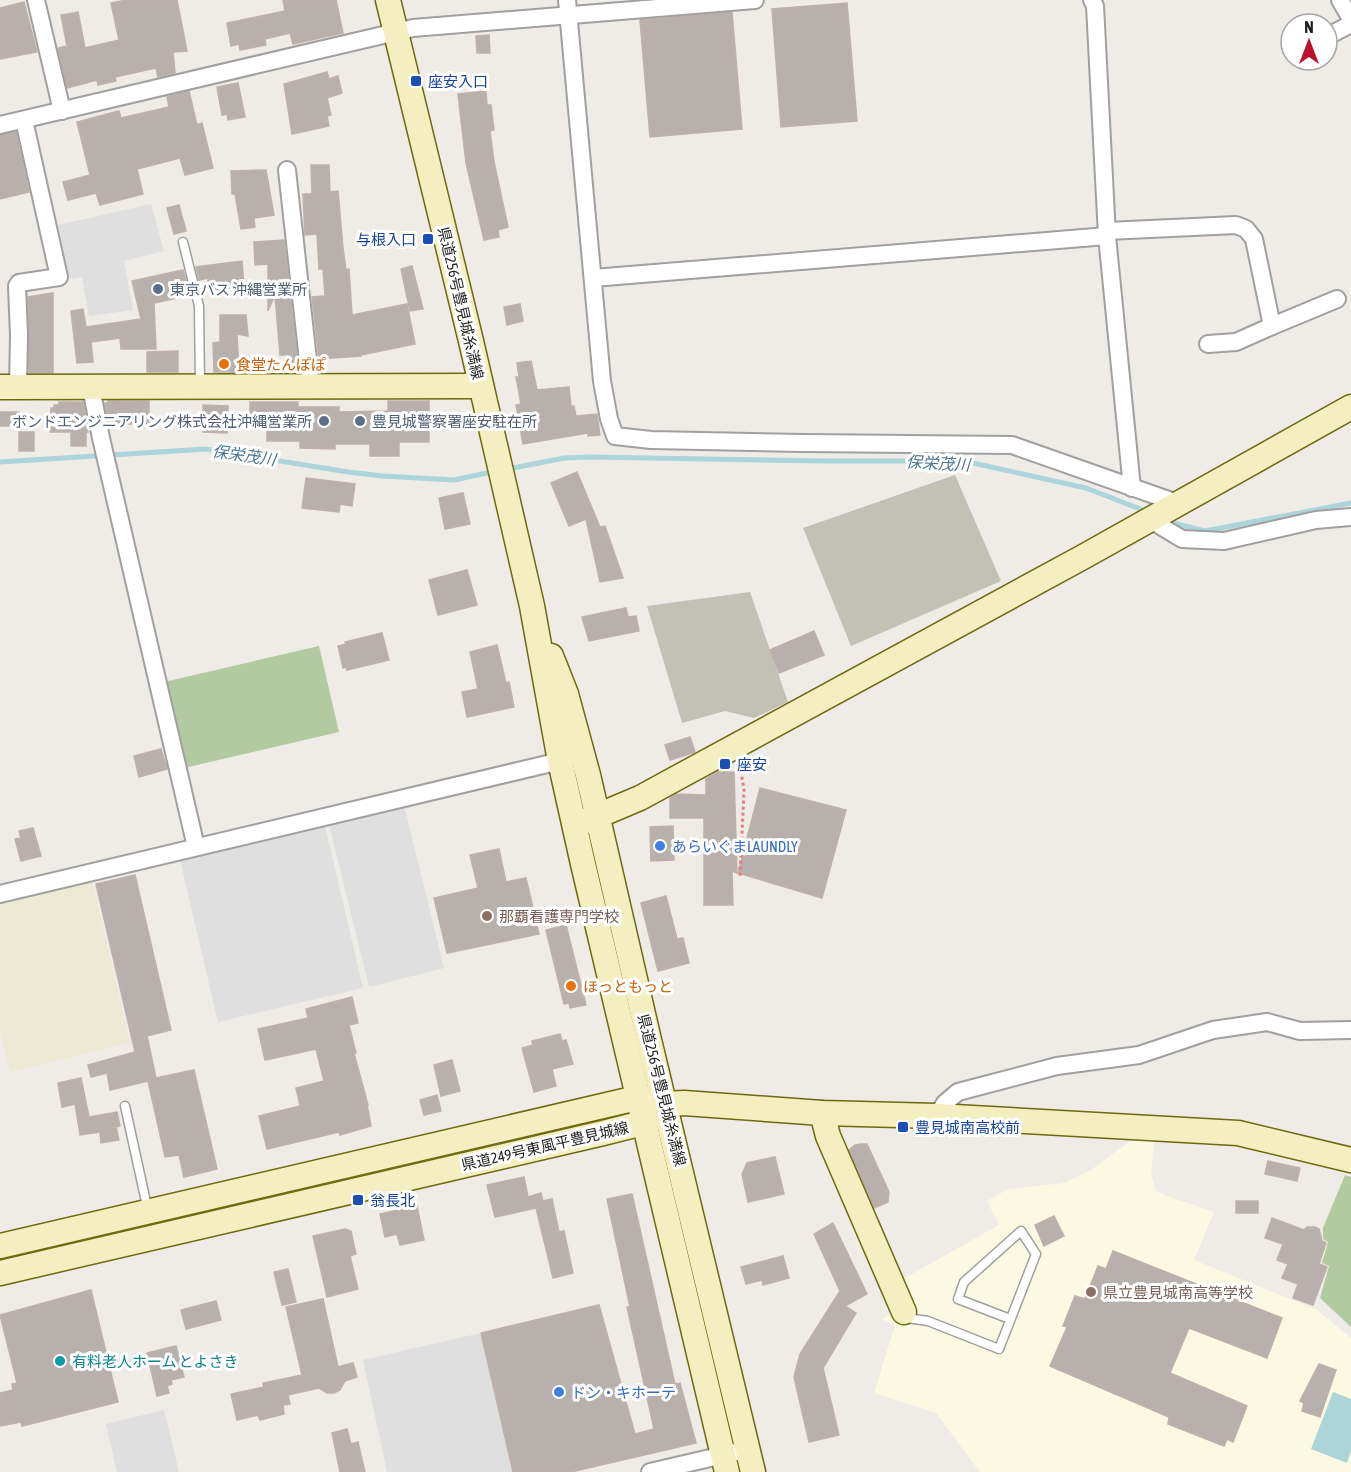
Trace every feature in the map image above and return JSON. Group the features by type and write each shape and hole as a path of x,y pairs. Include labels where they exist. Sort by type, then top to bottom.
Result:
{"main road":[{"name":"県道256号豊見城糸満線","path":"388,0 471,341 532,606 560,761 637,1098 725,1463"},
{"path":"9,387 480,386"},
{"path":"575,826 640,798 1351,407"},
{"name":"県道256号豊見城糸満線","path":"532,606 566,694 598,816 751,1460"},
{"name":"県道249号東風平豊見城線","path":"0,1246 637,1098 665,1104"},
{"path":"665,1104 684,1103 822,1113 937,1116 1238,1133 1351,1160"},
{"name":"県道249号東風平豊見城線","path":"0,1273 643,1123 665,1104"},
{"path":"822,1113 828,1136 905,1315"}],"street":[{"path":"36,0 62,111"},
{"path":"0,125 413,28 567,8 755,0"},
{"path":"1092,0 1095,6 1107,234 1132,488"},
{"path":"1340,0 1351,19"},
{"path":"567,8 602,381 609,419 615,436 651,440 1012,445 1132,488 1161,512 1182,539 1224,541 1316,520 1351,517"},
{"path":"9,387 20,335 17,286 59,278 24,120"},
{"path":"287,170 311,387"},
{"path":"594,278 1236,225 1246,229 1254,239 1272,326"},
{"path":"1208,344 1236,342 1336,299"},
{"path":"91,388 100,438 196,848"},
{"path":"0,894 560,761"},
{"path":"937,1116 945,1103 958,1092 1057,1066 1139,1055 1213,1030 1267,1022 1300,1031 1351,1030"},
{"path":"650,1472 751,1460"}],"lane":[{"path":"183,242 199,306 200,387"},
{"path":"125,1106 148,1211"},
{"path":"905,1315 928,1321 999,1349 1036,1254 1021,1231 964,1282 957,1299 1010,1319"}],"path":[{"path":"736,745 744,790 740,876"}],"shaded area":[{"path":"151,204 164,251 124,261 133,310 89,316 82,277 70,279 58,225"},
{"path":"955,475 1001,581 851,646 803,528"},
{"path":"750,592 788,702 754,718 725,711 682,723 647,606"},
{"path":"404,805 444,968 369,987 329,824"},
{"path":"325,826 363,988 218,1022 180,860"},
{"path":"92,881 130,1043 10,1072 0,1031 0,904"},
{"name":"県立豊見城南高等学校","path":"1134,1138 1154,1141 1151,1175 1156,1190 1164,1195 1214,1212 1194,1260 1317,1310 1351,1338 1351,1472 980,1472 936,1413 874,1393 895,1325 881,1319 913,1305 903,1279 999,1225 987,1201 1008,1189 1064,1183 1091,1170"},
{"path":"481,1333 513,1472 387,1472 363,1360"},
{"path":"164,1410 179,1472 117,1472 106,1424"}],"green space":[{"path":"319,646 339,732 184,768 164,682"},
{"path":"1345,1175 1351,1177 1351,1327 1320,1298 1329,1266 1322,1263 1328,1242 1323,1239 1323,1228"}],"water":[{"path":"1333,1392 1351,1399 1351,1451 1347,1463 1311,1449"}],"building":[{"path":"126,0 177,0 187,51 173,52 175,73 158,77 156,68 115,77 116,81 98,85 97,80 67,88 58,48 67,46 61,15 78,12 85,48 119,40 111,3"},
{"path":"283,0 336,0 343,33 293,44 290,33 265,39 266,45 240,50 239,44 231,46 227,23 285,11"},
{"path":"24,2 37,52 0,59 0,8"},
{"path":"847,3 857,121 781,127 772,9"},
{"path":"732,12 742,129 650,137 640,20"},
{"path":"489,35 490,53 477,53 476,36"},
{"path":"327,72 329,79 338,76 342,93 327,98 331,115 327,116 329,126 292,134 284,84"},
{"path":"238,83 245,117 228,120 227,114 222,115 217,87"},
{"path":"189,91 197,125 202,123 213,168 185,175 180,158 137,169 143,194 100,205 96,193 68,200 63,182 90,175 77,122 119,111 121,118 169,107 167,97"},
{"path":"486,91 487,105 491,105 494,130 490,131 494,162 508,227 498,230 499,237 484,240 466,163 458,94"},
{"path":"16,132 29,192 0,199 0,135"},
{"path":"311,165 329,165 330,192 338,191 346,270 349,269 352,315 407,304 415,344 361,356 319,359 312,297 325,296 323,269 319,269 317,234 305,235 303,194 312,194"},
{"path":"266,170 274,215 254,218 255,227 241,229 235,194 232,194 231,171"},
{"path":"179,205 186,231 174,234 167,208"},
{"path":"284,240 299,372 290,372 290,355 280,355 275,295 268,311 268,264 255,265 254,242"},
{"path":"242,261 244,287 209,290 208,278 199,280 196,267"},
{"path":"412,266 423,309 410,311 401,269"},
{"path":"183,270 187,283 180,285 183,297 154,303 156,349 121,349 120,338 91,342 93,362 77,363 71,311 83,309 86,327 141,319 132,281"},
{"path":"53,293 53,373 29,373 28,297"},
{"path":"520,304 523,321 507,325 504,307"},
{"path":"220,315 246,315 248,336 237,334 239,372 214,372 213,343 220,342"},
{"path":"178,351 178,372 147,372 147,352"},
{"path":"531,361 537,390 569,387 571,406 574,406 576,416 597,414 600,435 588,436 588,433 523,444 516,405 521,404 516,377 519,377 517,363"},
{"path":"108,401 149,401 149,424 109,424 105,403"},
{"path":"388,401 429,401 429,442 399,442 399,456 370,456 370,444 335,444 335,449 300,448 300,441 267,441 267,415 250,415 250,402 298,402 298,407 339,407 339,412 388,411"},
{"path":"59,402 83,402 88,429 86,446 71,446 71,432 50,432 51,408 59,405"},
{"path":"203,405 228,406 227,433 203,432"},
{"path":"0,412 19,412 19,426 0,426"},
{"path":"19,432 34,432 34,451 19,451"},
{"path":"577,472 600,527 605,526 623,578 600,582 586,519 569,526 551,483"},
{"path":"306,478 355,484 352,506 340,504 339,512 302,508"},
{"path":"463,493 470,524 445,529 439,498"},
{"path":"467,570 477,605 438,615 429,580"},
{"path":"626,608 628,617 636,616 639,631 589,641 582,617"},
{"path":"814,631 824,655 779,673 770,650"},
{"path":"382,633 389,660 347,670 346,667 343,668 338,646 346,644 345,642"},
{"path":"497,645 514,707 467,717 462,692 478,689 470,652"},
{"path":"690,737 695,752 670,760 665,745"},
{"path":"161,749 167,769 139,777 134,756"},
{"path":"717,772 734,772 737,873 732,871 733,905 704,905 704,818 670,818 670,798 676,794 706,795 706,779"},
{"path":"760,788 846,810 822,898 738,873"},
{"path":"673,826 674,860 651,861 650,827"},
{"path":"33,828 41,856 21,861 15,839 21,838 19,831"},
{"name":"那覇看護専門学校","path":"499,849 506,882 526,878 539,934 447,953 434,898 478,888 470,855"},
{"path":"135,875 171,1030 147,1036 156,1078 194,1070 217,1169 184,1177 179,1155 165,1157 148,1081 110,1090 107,1073 91,1077 88,1065 135,1052 96,884"},
{"path":"666,896 677,939 683,938 689,963 658,971 641,903"},
{"path":"566,925 586,1005 570,1008 569,1003 564,1004 546,930"},
{"path":"352,997 358,1023 349,1025 371,1126 340,1135 339,1132 267,1149 259,1116 300,1106 296,1088 324,1081 316,1049 265,1060 258,1029 308,1018 306,1009"},
{"path":"560,1034 562,1041 566,1040 573,1064 552,1069 556,1086 534,1092 522,1048 533,1045 532,1041"},
{"path":"452,1060 460,1091 441,1096 434,1065"},
{"path":"81,1078 89,1117 117,1112 120,1126 116,1127 119,1140 101,1143 100,1132 80,1135 75,1104 62,1107 58,1083"},
{"path":"437,1095 441,1111 424,1115 420,1100"},
{"path":"861,1144 867,1144 889,1192 888,1202 874,1208 849,1150"},
{"path":"775,1157 784,1194 748,1202 742,1174 747,1163"},
{"path":"1268,1161 1300,1168 1297,1181 1265,1174"},
{"path":"524,1177 528,1197 541,1193 543,1201 552,1199 559,1232 564,1231 573,1273 553,1278 536,1208 495,1217 487,1185"},
{"name":"ドン・キホーテ","path":"632,1194 675,1384 680,1383 696,1443 571,1472 513,1472 481,1333 599,1305 635,1434 654,1429 627,1307 630,1307 607,1199"},
{"path":"1236,1201 1258,1201 1258,1213 1236,1213"},
{"path":"417,1206 424,1240 400,1245 397,1234 385,1237 380,1214"},
{"path":"1054,1216 1064,1236 1044,1246 1035,1225"},
{"path":"1272,1218 1304,1230 1307,1227 1315,1227 1319,1229 1322,1241 1326,1243 1319,1264 1327,1267 1313,1305 1293,1298 1298,1284 1282,1278 1288,1264 1277,1260 1283,1244 1265,1238"},
{"path":"833,1223 867,1294 845,1306 856,1313 823,1368 839,1435 809,1442 794,1377 800,1354 840,1291 814,1234"},
{"path":"345,1229 351,1231 356,1254 350,1256 358,1289 327,1297 313,1236"},
{"path":"1113,1251 1282,1318 1267,1358 1189,1328 1170,1373 1247,1406 1233,1442 1227,1439 1224,1446 1168,1424 1169,1417 1050,1366 1067,1327 1063,1326 1075,1296 1085,1299 1098,1266 1106,1269"},
{"path":"783,1256 789,1278 763,1285 762,1280 746,1284 741,1267"},
{"path":"288,1269 296,1302 282,1305 274,1272"},
{"name":"有料老人ホーム とよさき","path":"91,1290 118,1402 22,1426 21,1422 0,1426 0,1393 13,1390 12,1384 17,1383 0,1315"},
{"path":"323,1299 338,1367 353,1363 357,1377 345,1381 340,1390 334,1393 327,1393 319,1388 288,1395 290,1404 283,1405 284,1414 260,1420 258,1415 237,1420 231,1394 264,1387 263,1383 302,1375 286,1307"},
{"path":"216,1301 221,1320 186,1329 181,1310"},
{"path":"176,1346 184,1377 171,1380 172,1384 167,1386 169,1393 157,1396 147,1353"},
{"path":"1319,1364 1336,1370 1320,1417 1302,1411 1304,1403 1300,1401"},
{"path":"347,1429 351,1444 358,1442 365,1472 340,1472 332,1433"}],"waterway":[{"name":"保栄茂川","path":"0,462 206,449 383,476 454,480 487,473"},
{"name":"保栄茂川","path":"513,468 564,458 589,457 964,461 1086,488 1148,512"},
{"name":"保栄茂川","path":"1165,519 1205,531 1351,503"}],"place":[{"name":"座安入口","path":"416,81"},
{"name":"与根入口","path":"428,239"},
{"name":"東京バス 沖縄営業所","path":"158,289"},
{"name":"食堂たんぽぽ","path":"224,364"},
{"name":"ボンドエンジニアリング株式会社沖縄営業所","path":"324,421"},
{"name":"豊見城警察署座安駐在所","path":"360,421"},
{"name":"座安","path":"725,764"},
{"name":"あらいぐまLAUNDLY","path":"660,846"},
{"name":"那覇看護専門学校","path":"487,916"},
{"name":"ほっともっと","path":"571,986"},
{"name":"豊見城南高校前","path":"903,1127"},
{"name":"翁長北","path":"358,1200"},
{"name":"県立豊見城南高等学校","path":"1091,1292"},
{"name":"有料老人ホーム とよさき","path":"60,1361"},
{"name":"ドン・キホーテ","path":"559,1392"}]}
